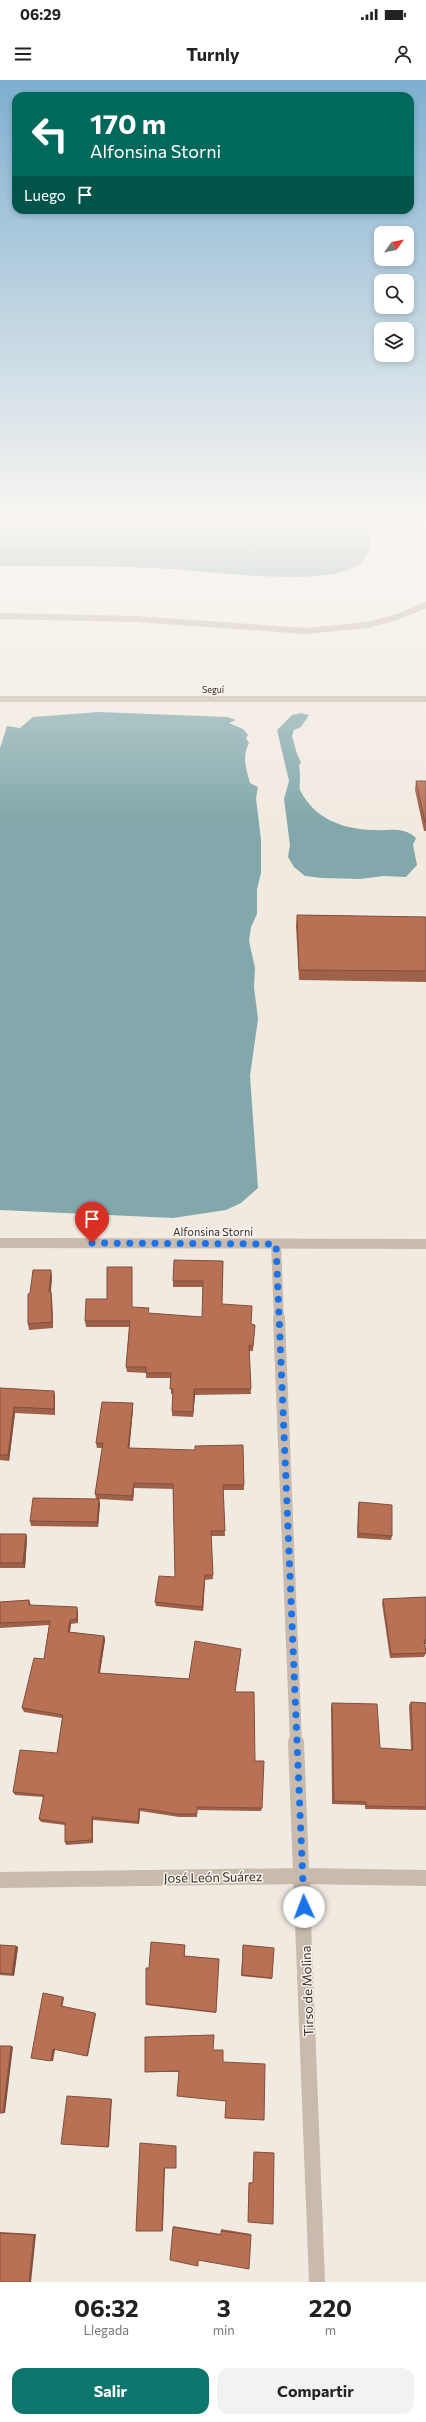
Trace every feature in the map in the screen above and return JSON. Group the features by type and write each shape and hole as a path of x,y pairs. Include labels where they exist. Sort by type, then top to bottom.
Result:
{"street":[{"path":"127,619 270,630 313,631 375,623 393,619"},
{"name":"Seguí","path":"0,699 426,699"},
{"name":"Alfonsina Storni","path":"0,1243 426,1244"},
{"name":"Tirso de Molina","path":"276,1244 317,2282"},
{"name":"José León Suárez","path":"0,1880 302,1876 426,1878"}],"water":[{"path":"99,712 227,717 236,720 229,723 243,729 248,735 246,738 249,743 245,762 250,783 258,787 256,798 261,840 261,873 257,889 257,914 251,927 249,941 255,968 254,987 258,1019 250,1076 258,1188 241,1203 226,1210 173,1218 0,1210 0,748 7,726 20,728 33,717"},
{"path":"301,713 309,715 301,727 294,730 292,736 301,762 299,766 300,790 306,800 321,815 340,824 361,829 401,830 411,834 416,838 413,845 417,865 406,877 384,876 360,879 322,878 305,876 294,867 288,857 290,845 284,799 289,781 277,730 292,715"}],"building":[{"path":"416,781 426,781 426,822 425,822"},
{"path":"297,915 426,917 426,971 299,970"},
{"path":"174,1260 223,1261 222,1304 252,1306 251,1324 255,1325 253,1346 249,1345 251,1389 194,1389 193,1412 172,1411 173,1389 170,1389 171,1373 146,1373 146,1367 126,1367 130,1321 85,1321 86,1299 107,1299 107,1267 132,1267 132,1307 149,1308 148,1313 202,1317 203,1281 173,1281"},
{"path":"33,1270 51,1270 49,1292 51,1292 52,1322 28,1324 28,1294 30,1293"},
{"path":"0,1388 54,1391 54,1409 14,1407 8,1455 0,1455"},
{"path":"102,1402 133,1403 128,1448 195,1450 195,1446 243,1445 244,1485 223,1485 225,1531 211,1531 213,1575 205,1575 202,1607 155,1602 159,1576 175,1577 173,1484 134,1483 132,1496 95,1494 103,1443 96,1443"},
{"path":"33,1498 99,1499 97,1522 30,1521"},
{"path":"359,1502 392,1505 392,1536 358,1533"},
{"path":"0,1534 26,1534 23,1563 0,1563"},
{"path":"426,1597 426,1640 424,1640 426,1653 391,1654 383,1599"},
{"path":"29,1600 29,1605 77,1607 77,1619 70,1620 68,1632 104,1636 98,1673 189,1679 195,1641 241,1649 235,1692 254,1692 255,1761 264,1761 262,1808 197,1807 197,1814 178,1814 139,1808 138,1822 92,1817 92,1840 65,1842 65,1823 39,1819 44,1795 13,1792 20,1750 57,1753 63,1715 22,1708 34,1658 44,1659 50,1621 0,1623 0,1602"},
{"path":"411,1702 426,1703 426,1807 366,1806 366,1802 334,1801 332,1703 377,1704 380,1748 413,1750"},
{"path":"151,1942 185,1945 184,1956 219,1959 216,2012 146,2004 146,1968 149,1968"},
{"path":"0,1945 16,1946 12,1974 0,1973"},
{"path":"243,1945 274,1948 272,1978 242,1975"},
{"path":"43,1993 63,1997 61,2006 95,2013 87,2056 53,2049 51,2061 31,2058"},
{"path":"214,2035 213,2050 223,2050 223,2062 265,2064 264,2120 225,2118 226,2101 177,2096 179,2071 145,2072 145,2037"},
{"path":"0,2046 11,2046 3,2113 0,2113"},
{"path":"67,2096 111,2099 108,2147 61,2144"},
{"path":"140,2143 176,2146 176,2168 164,2168 162,2231 136,2231"},
{"path":"254,2152 274,2153 273,2224 248,2222 249,2183 253,2183"},
{"path":"173,2227 221,2235 221,2231 251,2235 249,2269 198,2260 198,2266 170,2260"},
{"path":"0,2233 34,2235 29,2282 0,2282"}],"route":[{"path":"92,1243 276,1244 304,1907"}]}
